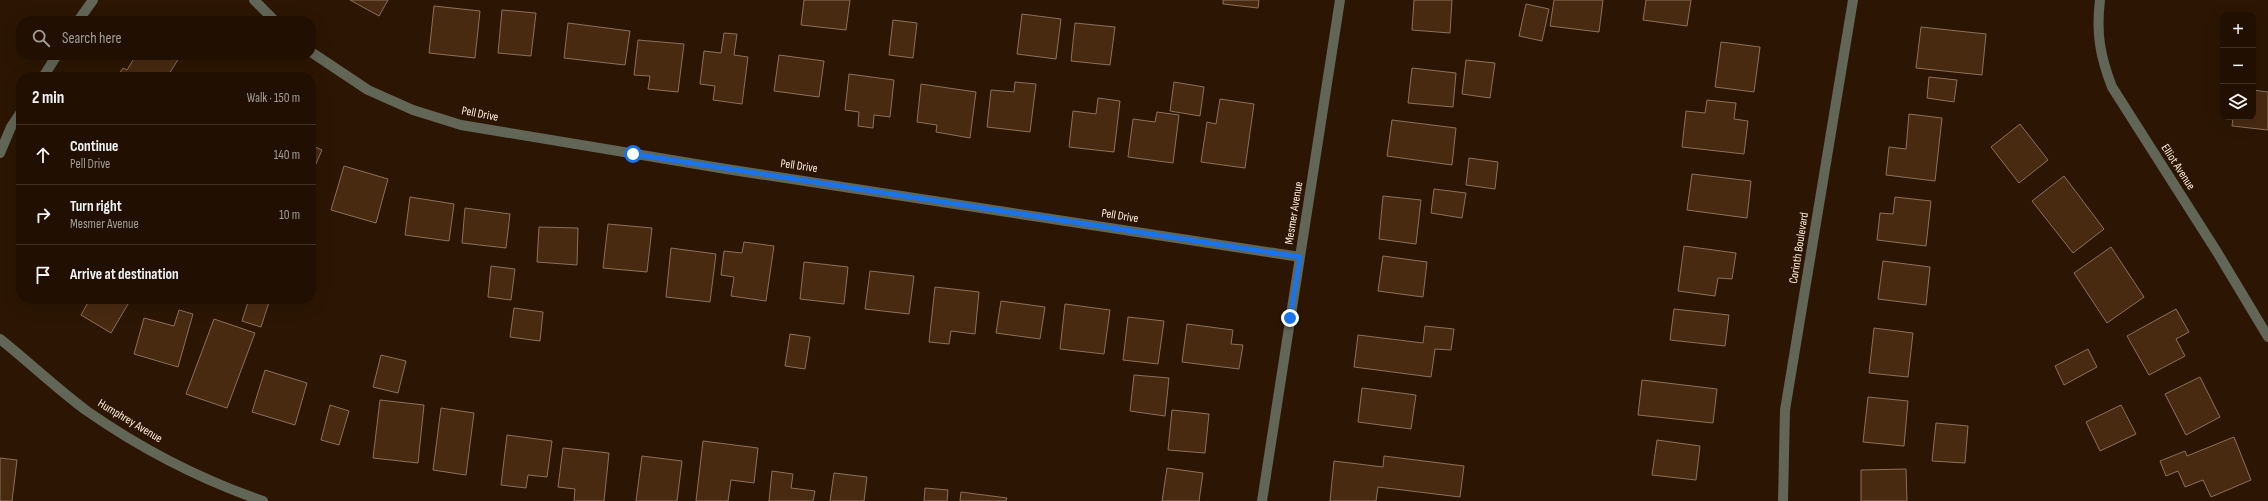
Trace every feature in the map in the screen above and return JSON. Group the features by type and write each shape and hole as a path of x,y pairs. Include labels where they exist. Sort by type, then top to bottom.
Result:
{"street":[{"path":"82,16 93,0"},
{"path":"254,0 270,16"},
{"name":"Mesmer Avenue","path":"1262,501 1340,0"},
{"name":"Corinth Boulevard","path":"1783,501 1785,410 1853,0"},
{"name":"Elliot Avenue","path":"2100,0 2098,33 2102,61 2112,87 2217,252 2268,337"},
{"name":"Pell Drive","path":"316,55 368,90 413,110 461,125 726,169 1300,257"},
{"path":"46,72 54,60"},
{"path":"0,154 11,127 16,120"},
{"name":"Humphrey Avenue","path":"0,339 86,410 116,429 179,465 263,501"}],"building":[{"path":"350,0 388,0 379,16"},
{"path":"804,0 850,0 846,30 801,25"},
{"path":"1223,0 1259,0 1258,8 1223,4"},
{"path":"1414,0 1452,0 1450,33 1412,30"},
{"path":"1554,0 1603,0 1599,32 1550,26"},
{"path":"1646,0 1691,0 1687,26 1643,20"},
{"path":"1526,4 1549,9 1542,41 1519,36"},
{"path":"434,6 480,11 475,58 429,53"},
{"path":"502,10 536,13 531,56 498,53"},
{"path":"1022,14 1061,19 1056,59 1017,54"},
{"path":"893,20 917,23 913,58 889,55"},
{"path":"568,23 630,31 625,65 564,58"},
{"path":"1075,23 1115,27 1110,65 1071,61"},
{"path":"1921,27 1986,34 1982,75 1916,68"},
{"path":"724,33 737,34 734,55 748,57 742,104 713,100 715,86 700,84 704,51 721,53"},
{"path":"638,40 684,44 678,92 648,89 650,76 634,75"},
{"path":"1721,42 1760,47 1754,92 1715,87"},
{"path":"779,55 824,61 819,97 774,91"},
{"path":"133,60 178,60 170,72 120,72 123,68 127,70"},
{"path":"1466,60 1495,63 1490,98 1462,94"},
{"path":"1412,68 1456,73 1453,107 1408,103"},
{"path":"849,74 894,80 890,117 874,115 873,128 858,126 859,112 845,110"},
{"path":"1929,77 1957,80 1954,102 1927,98"},
{"path":"1015,82 1036,84 1030,132 987,127 991,90 1014,92"},
{"path":"1174,82 1204,87 1200,116 1170,111"},
{"path":"921,84 976,92 970,138 936,132 937,125 917,122"},
{"path":"2256,90 2268,92 2268,130 2232,126 2233,120 2256,120"},
{"path":"1098,98 1120,101 1114,152 1069,147 1073,111 1096,114"},
{"path":"1220,99 1254,104 1245,168 1201,162 1207,122 1216,124"},
{"path":"1707,100 1736,103 1734,119 1748,121 1744,154 1682,147 1686,111 1705,113"},
{"path":"1157,112 1179,115 1173,163 1128,157 1133,119 1155,122"},
{"path":"1909,114 1942,118 1935,181 1886,175 1889,147 1906,149"},
{"path":"1392,120 1456,128 1452,165 1387,156"},
{"path":"2020,124 2048,160 2019,183 1991,147"},
{"path":"316,147 322,150 316,164"},
{"path":"1469,158 1498,162 1495,189 1466,185"},
{"path":"344,166 388,179 376,223 331,210"},
{"path":"1692,174 1751,181 1747,218 1687,210"},
{"path":"2064,176 2104,229 2073,253 2032,201"},
{"path":"1434,189 1466,193 1462,218 1431,213"},
{"path":"1383,196 1421,200 1416,244 1379,239"},
{"path":"410,197 454,204 449,241 405,235"},
{"path":"1895,197 1931,201 1926,246 1877,240 1880,213 1893,214"},
{"path":"465,208 510,214 506,248 462,243"},
{"path":"608,224 652,228 647,272 603,268"},
{"path":"539,227 578,228 577,265 537,262"},
{"path":"744,242 774,246 766,301 731,296 734,277 721,275 724,251 742,253"},
{"path":"1684,246 1736,253 1732,279 1718,278 1715,296 1678,291"},
{"path":"2111,247 2144,297 2107,323 2074,273"},
{"path":"671,248 716,254 710,302 666,297"},
{"path":"1383,256 1427,262 1423,297 1378,291"},
{"path":"1883,261 1930,267 1926,305 1878,299"},
{"path":"804,262 848,267 844,304 800,299"},
{"path":"491,266 515,269 511,300 488,297"},
{"path":"870,271 914,276 909,314 865,309"},
{"path":"935,287 979,292 975,334 951,331 949,344 929,342"},
{"path":"1001,301 1045,307 1040,339 996,333"},
{"path":"87,304 128,304 111,333 81,315"},
{"path":"247,304 268,304 261,327 242,321"},
{"path":"1065,304 1110,310 1104,354 1060,349"},
{"path":"514,308 543,312 540,341 510,337"},
{"path":"1674,309 1729,315 1725,346 1670,340"},
{"path":"2176,309 2189,332 2176,339 2185,356 2149,375 2127,336"},
{"path":"179,310 193,314 178,367 134,354 144,318 174,326"},
{"path":"1128,317 1164,321 1158,364 1123,360"},
{"path":"214,319 255,333 227,408 186,394"},
{"path":"1187,324 1233,330 1231,344 1243,345 1239,369 1182,362"},
{"path":"1425,326 1454,329 1451,350 1435,349 1431,377 1354,367 1358,335 1423,343"},
{"path":"1874,328 1913,333 1908,377 1869,373"},
{"path":"790,334 810,337 805,369 785,366"},
{"path":"2088,349 2097,367 2064,385 2055,366"},
{"path":"381,355 406,361 398,393 373,387"},
{"path":"265,370 307,383 295,425 252,412"},
{"path":"1134,375 1169,378 1165,416 1130,411"},
{"path":"2200,377 2220,417 2186,435 2165,394"},
{"path":"1642,380 1717,389 1713,423 1638,415"},
{"path":"1362,388 1416,395 1411,429 1358,422"},
{"path":"1868,397 1908,401 1904,446 1863,442"},
{"path":"380,400 424,405 418,463 373,458"},
{"path":"330,405 349,411 339,445 321,440"},
{"path":"2121,405 2136,434 2100,451 2086,422"},
{"path":"441,408 474,413 466,475 433,470"},
{"path":"1172,410 1209,414 1205,453 1168,450"},
{"path":"1936,423 1968,426 1965,463 1932,461"},
{"path":"507,435 552,441 547,477 528,475 526,488 501,485"},
{"path":"2234,437 2251,480 2211,497 2203,480 2185,487 2178,471 2166,476 2160,461 2185,451 2187,456"},
{"path":"1657,440 1700,446 1696,480 1652,475"},
{"path":"703,441 758,448 754,483 731,480 728,501 696,501"},
{"path":"563,448 609,453 604,501 574,501 575,489 558,487"},
{"path":"642,456 682,461 677,501 636,501"},
{"path":"1384,456 1464,466 1460,497 1378,487 1376,501 1330,501 1334,461 1383,467"},
{"path":"0,458 17,460 12,501 0,501"},
{"path":"1167,468 1203,473 1199,501 1162,501"},
{"path":"1906,469 1907,501 1861,501 1861,470"},
{"path":"772,471 793,474 791,488 815,491 813,501 769,501"},
{"path":"834,473 867,477 864,501 830,501"},
{"path":"925,488 948,490 947,501 924,501"},
{"path":"961,492 1007,498 1006,501 960,501"}],"route":[{"path":"633,154 1300,257 1290,318"}]}
